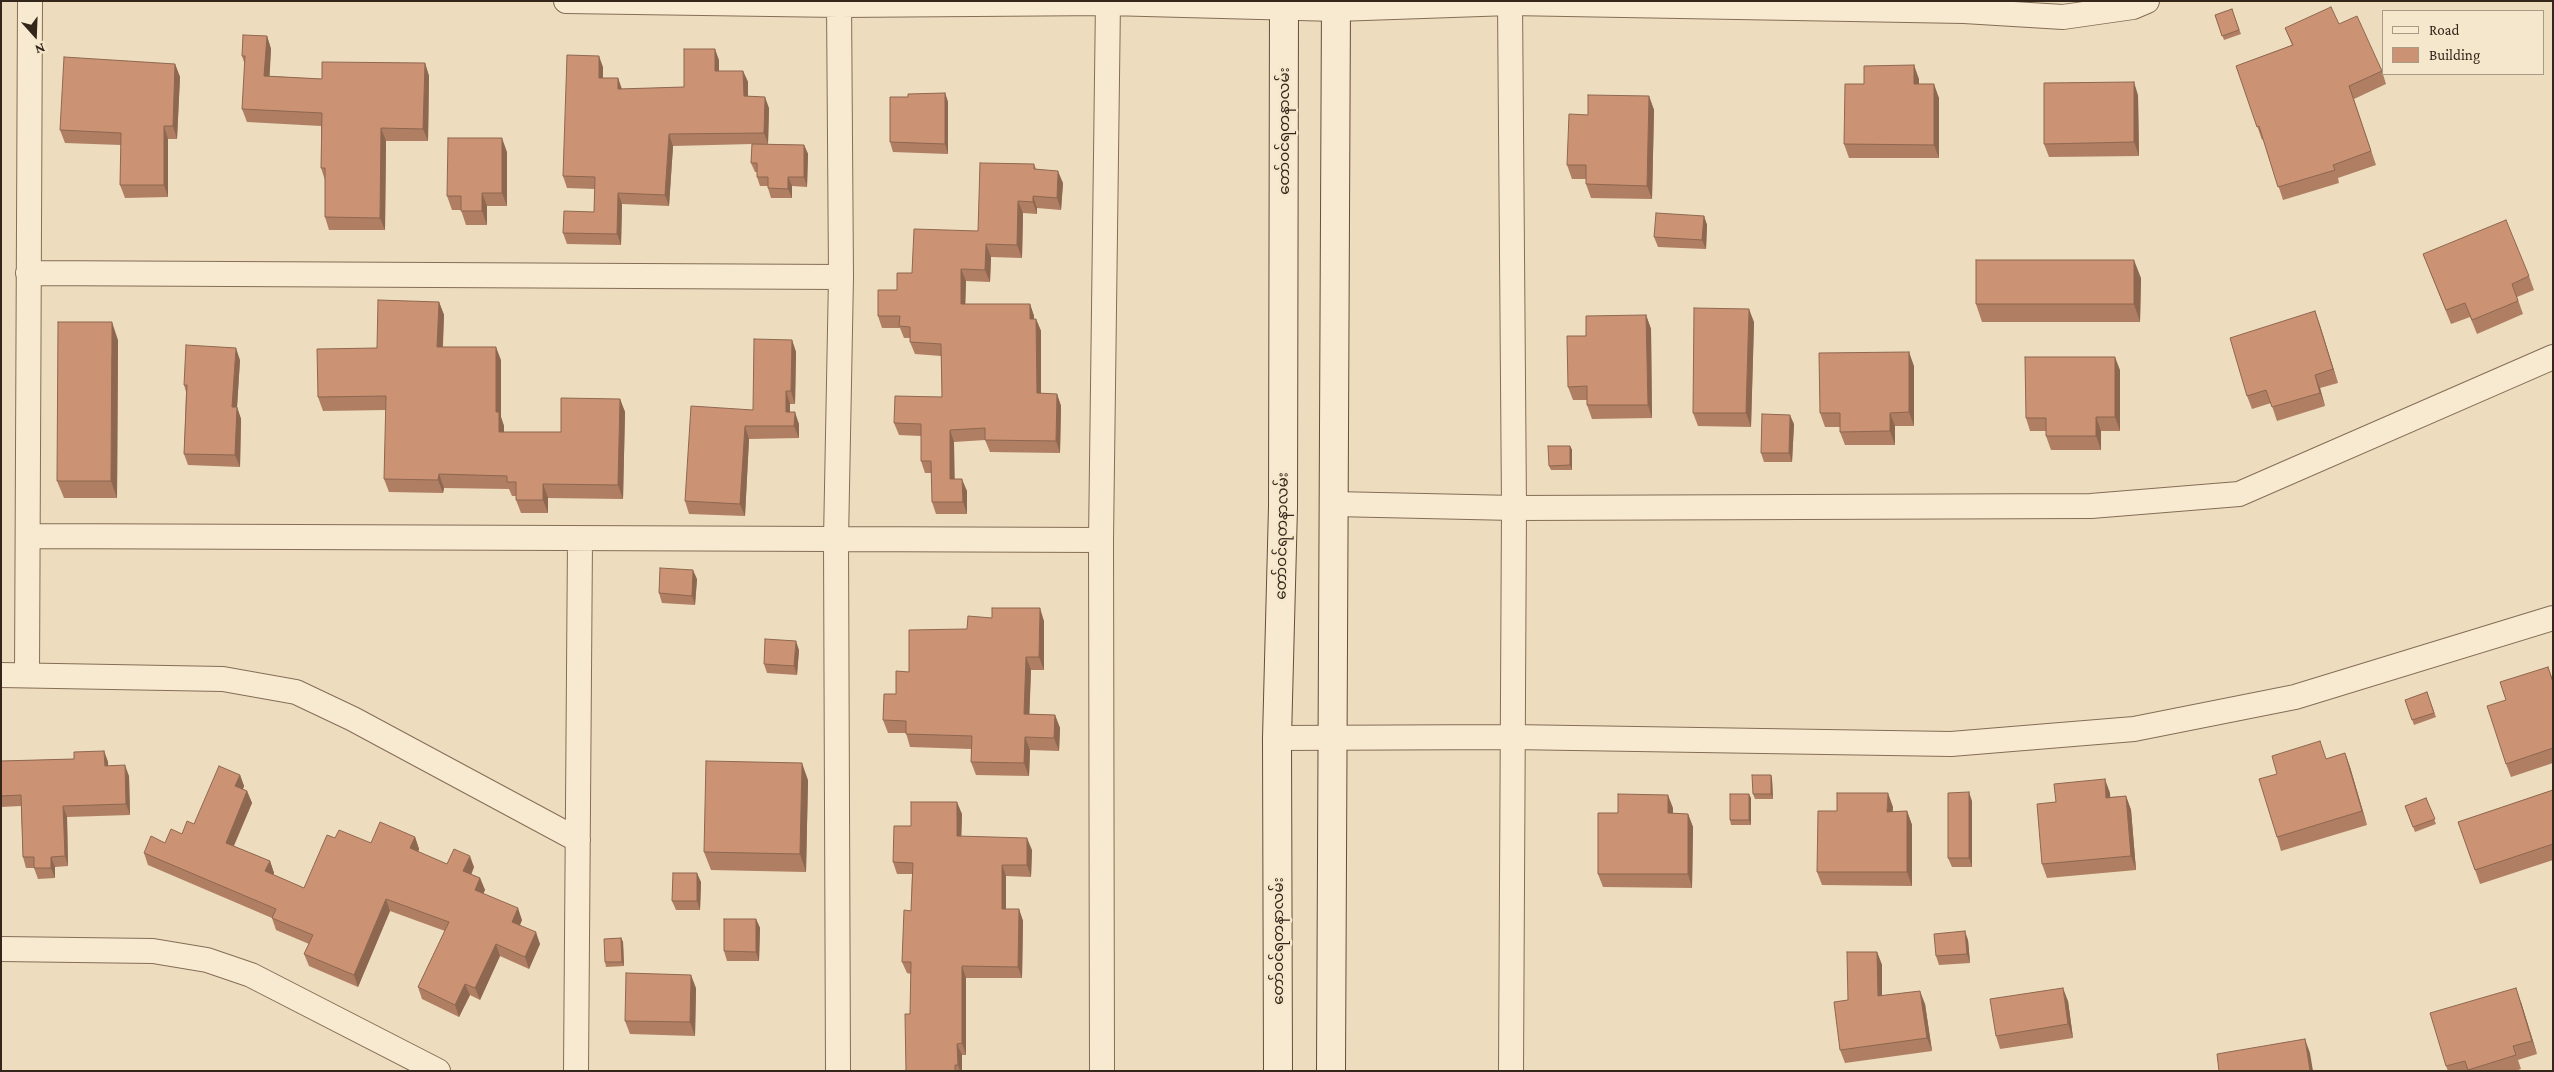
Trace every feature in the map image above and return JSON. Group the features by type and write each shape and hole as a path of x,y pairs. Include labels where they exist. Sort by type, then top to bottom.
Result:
{"main road":[{"name":"တော်ဝင်ရတနာလမ်း","path":"1278,1071 1277,738 1283,507 1284,4"},
{"path":"1332,1071 1331,738 1336,5"}],"street":[{"path":"27,675 30,1"},
{"path":"566,1 1108,2 1336,5 1510,2 1964,11 2063,17 2133,7 2147,1"},
{"path":"1102,1071 1101,540 1108,2"},
{"path":"1510,2 1514,508 1511,737 1511,1071"},
{"path":"838,1071 836,540 841,277 839,3"},
{"path":"28,273 841,277"},
{"path":"1334,504 1514,508 2091,506 2240,494 2553,357"},
{"path":"28,536 1101,540"},
{"path":"576,1071 580,539"},
{"path":"1277,738 1511,737 1951,744 2134,730 2295,697 2553,618"},
{"path":"1,675 224,679 296,692 353,719 578,840"},
{"path":"1,949 153,951 207,960 251,975 438,1071"}],"building":[{"path":"2331,7 2339,24 2357,16 2382,71 2349,86 2371,151 2333,165 2335,170 2278,187 2259,126 2257,127 2236,66 2293,45 2285,28"},
{"path":"2232,9 2239,30 2222,36 2215,15"},
{"path":"243,35 267,36 264,76 322,79 322,62 425,63 423,129 381,128 380,218 325,217 325,168 321,168 322,113 242,109 245,56 242,56"},
{"path":"684,49 715,49 715,71 743,71 744,96 765,97 764,133 669,134 665,195 618,193 617,234 563,233 564,211 594,212 595,177 563,176 567,55 599,56 599,78 618,78 618,89 684,87"},
{"path":"64,57 175,64 173,126 164,126 164,185 120,185 121,133 60,130"},
{"path":"1914,65 1914,84 1934,84 1934,145 1844,144 1845,84 1864,84 1864,66"},
{"path":"2134,82 2134,142 2044,144 2044,83"},
{"path":"945,93 945,144 890,142 890,97 908,97 908,94"},
{"path":"1588,95 1649,96 1647,186 1586,184 1586,165 1567,165 1569,114 1588,115"},
{"path":"448,138 502,138 502,193 482,193 482,211 461,211 461,196 447,196"},
{"path":"752,144 804,145 804,177 788,177 788,189 768,188 768,177 757,177 757,163 751,163"},
{"path":"980,163 1034,164 1034,169 1058,171 1057,198 1033,196 1033,202 1018,201 1017,245 986,244 985,270 961,269 961,304 1030,304 1030,319 1036,319 1037,393 1057,394 1056,441 985,440 985,428 950,430 950,479 962,479 963,502 932,502 931,461 921,461 921,424 894,423 895,396 942,397 941,344 910,342 910,327 899,326 900,316 878,316 878,290 897,290 897,273 912,273 914,229 978,231"},
{"path":"1656,213 1704,216 1702,240 1654,237"},
{"path":"2506,220 2529,276 2512,284 2518,301 2472,320 2465,303 2446,310 2423,254"},
{"path":"1976,260 2134,260 2134,304 1976,304"},
{"path":"378,300 439,302 437,347 496,347 496,412 499,412 499,432 561,432 561,398 620,399 618,485 543,484 543,500 516,500 516,482 507,482 507,476 439,474 438,480 384,479 386,396 318,397 317,349 377,348"},
{"path":"1694,308 1749,309 1746,413 1693,413"},
{"path":"2315,311 2333,369 2315,375 2320,393 2272,407 2266,390 2247,396 2230,338"},
{"path":"1646,315 1648,405 1587,405 1587,386 1568,387 1567,336 1586,336 1586,316"},
{"path":"58,322 112,322 111,481 57,481"},
{"path":"754,339 792,340 791,391 786,391 786,412 795,412 794,426 745,426 740,504 685,501 691,406 753,410"},
{"path":"186,345 236,348 232,407 237,407 235,455 184,454 187,385 184,385"},
{"path":"1909,352 1909,412 1890,413 1890,431 1840,432 1840,413 1820,413 1819,353"},
{"path":"2025,357 2115,357 2115,417 2096,417 2096,436 2046,436 2046,418 2026,418"},
{"path":"1762,414 1790,415 1789,453 1761,453"},
{"path":"1548,446 1570,446 1570,465 1549,466"},
{"path":"660,568 693,570 692,596 659,593"},
{"path":"992,608 1040,608 1039,657 1026,657 1024,714 1055,715 1054,738 1025,737 1024,763 971,762 972,736 906,734 906,721 883,720 884,694 896,694 896,671 909,672 909,630 967,629 968,616 992,618"},
{"path":"765,639 796,641 794,666 764,664"},
{"path":"2548,667 2553,682 2553,748 2506,764 2487,706 2506,700 2500,682"},
{"path":"2427,692 2434,713 2412,720 2405,700"},
{"path":"2320,741 2326,759 2345,753 2362,811 2277,837 2259,779 2277,774 2272,756"},
{"path":"104,751 105,766 125,765 126,804 63,806 65,856 51,857 51,868 34,868 34,857 23,857 21,795 1,796 1,761 74,759 74,752"},
{"path":"706,761 802,763 800,854 704,852"},
{"path":"219,766 240,775 235,786 247,791 226,843 270,861 265,871 304,888 327,835 335,838 339,830 371,843 380,822 415,837 410,848 447,864 454,849 470,856 463,871 480,878 475,890 518,908 512,922 536,932 525,957 496,944 475,988 465,984 455,1005 418,987 449,922 386,899 354,975 304,954 313,935 272,918 276,909 144,853 151,836 165,843 171,829 182,834 187,821 194,824"},
{"path":"1752,775 1771,775 1771,794 1753,794"},
{"path":"2105,779 2106,798 2126,796 2131,856 2042,864 2037,804 2056,802 2054,784"},
{"path":"2553,790 2553,844 2475,870 2458,822"},
{"path":"1969,792 1969,858 1948,858 1948,793"},
{"path":"1837,793 1888,793 1887,812 1907,811 1907,872 1817,872 1818,811 1837,811"},
{"path":"1618,794 1668,795 1668,813 1688,814 1688,874 1598,874 1598,813 1618,813"},
{"path":"1730,794 1749,794 1749,820 1730,820"},
{"path":"2426,798 2435,819 2413,827 2405,806"},
{"path":"911,802 957,802 957,836 1027,838 1027,865 1002,865 1002,909 1019,909 1018,967 962,966 962,1043 957,1044 958,1065 955,1065 955,1071 906,1071 905,1014 910,1014 911,962 902,962 904,910 911,911 913,863 893,862 894,826 911,826"},
{"path":"673,873 697,873 697,901 672,901"},
{"path":"724,919 756,919 756,952 724,951"},
{"path":"1965,931 1967,954 1936,956 1934,934"},
{"path":"621,938 622,962 605,962 604,939"},
{"path":"1847,952 1877,952 1878,996 1920,991 1927,1038 1840,1050 1834,1002 1848,1000"},
{"path":"626,973 691,975 690,1022 625,1021"},
{"path":"2063,988 2068,1024 1996,1036 1990,999"},
{"path":"2516,988 2532,1041 2513,1046 2516,1055 2468,1070 2465,1061 2446,1066 2430,1013"},
{"path":"2305,1039 2310,1071 2219,1071 2217,1054"}]}
